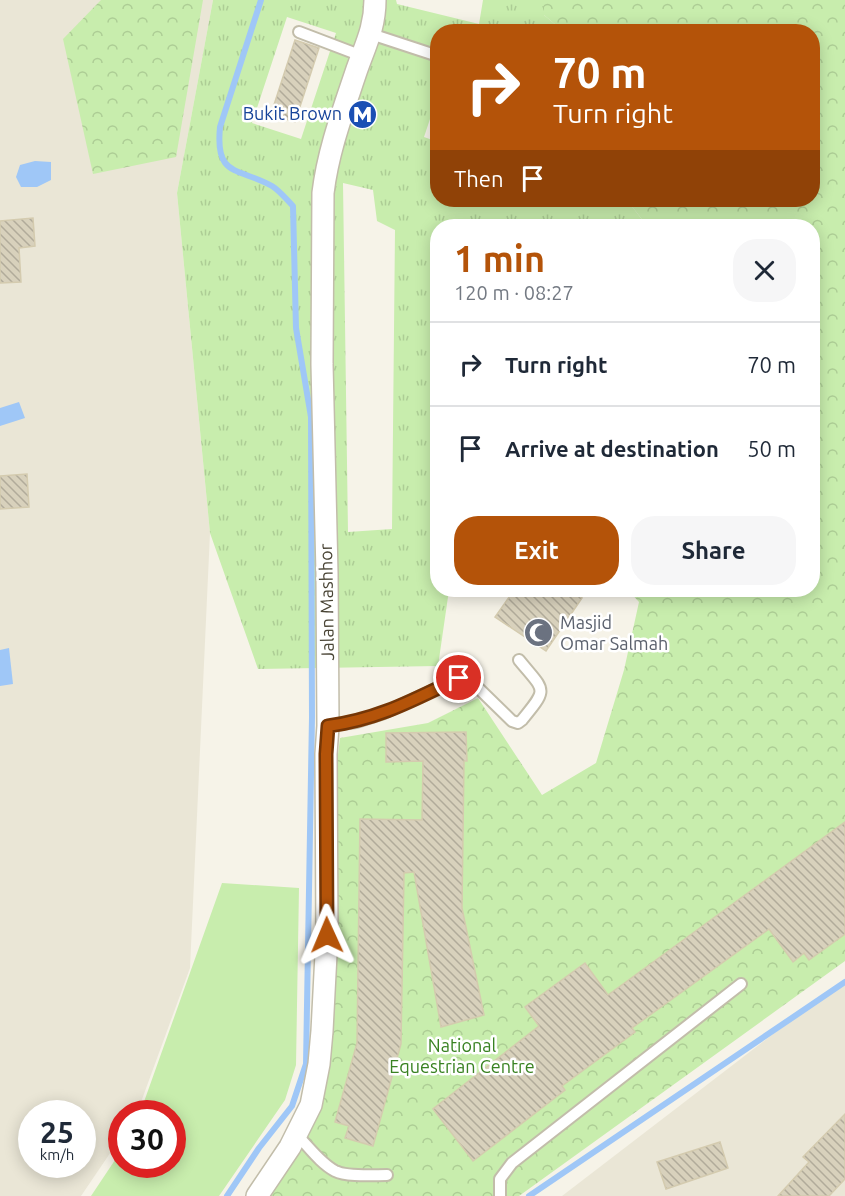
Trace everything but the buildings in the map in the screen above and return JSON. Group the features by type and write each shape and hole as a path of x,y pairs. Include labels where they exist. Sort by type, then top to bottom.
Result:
{"street":[{"name":"Jalan Mashhor","path":"257,1196 297,1135 311,1105 319,1064 327,935 326,754 328,726 322,364 323,193 336,131 371,34 375,18 375,0"}],"lane":[{"path":"299,32 362,56"},
{"path":"371,34 430,53"},
{"path":"328,726 356,722 384,713 459,678 470,680 512,721 518,723 540,698 542,692 540,686 519,660"},
{"path":"500,1196 500,1179 512,1163 741,984"},
{"path":"297,1135 321,1161 333,1170 341,1173 387,1175"}],"shaded area":[{"path":"0,0 213,0 177,193 210,533 190,968 142,1100 108,1100 108,1156 96,1174 96,1100 18,1100 18,1178 93,1178 81,1196 0,1196"},
{"path":"845,984 845,1196 562,1196 773,1034"}],"green space":[{"path":"101,0 203,0 176,157 93,174 63,39"},
{"path":"213,0 396,0 397,4 479,24 430,24 430,119 424,137 430,139 430,207 632,207 642,219 430,219 430,597 448,597 438,666 258,669 210,533 177,193","holes":["287,17 336,33 301,139 252,123","343,183 373,190 377,221 395,230 392,529 348,532"]},
{"path":"483,0 544,0 544,15 555,24 479,24"},
{"name":"National Equestrian Centre","path":"544,0 845,0 845,961 519,1196 258,1196 311,1101 328,838 340,738 428,723 478,698 542,795 596,763 624,670 639,602 634,597 820,597 820,219 642,219 632,207 820,207 820,24 555,24 544,15"},
{"path":"222,883 299,888 296,1065 285,1100 219,1196 91,1196 108,1170 108,1178 186,1178 186,1100 145,1100"}],"water":[{"path":"35,161 51,162 51,180 37,187 21,187 16,177 20,165"},
{"path":"19,402 25,418 0,426 0,408"},
{"path":"9,648 13,684 0,686 0,650"}],"waterway":[{"path":"227,1196 259,1148 292,1106 306,1064 312,717 311,417 296,328 293,206 272,186 239,172 225,163 219,143 220,127 261,0"},
{"path":"529,1196 845,982"}],"place":[{"name":"Bukit Brown","path":"363,114"},
{"name":"Masjid Omar Salmah","path":"539,633"}],"route":[{"path":"327,935 326,754 328,726 356,722 384,713 459,678"}]}
